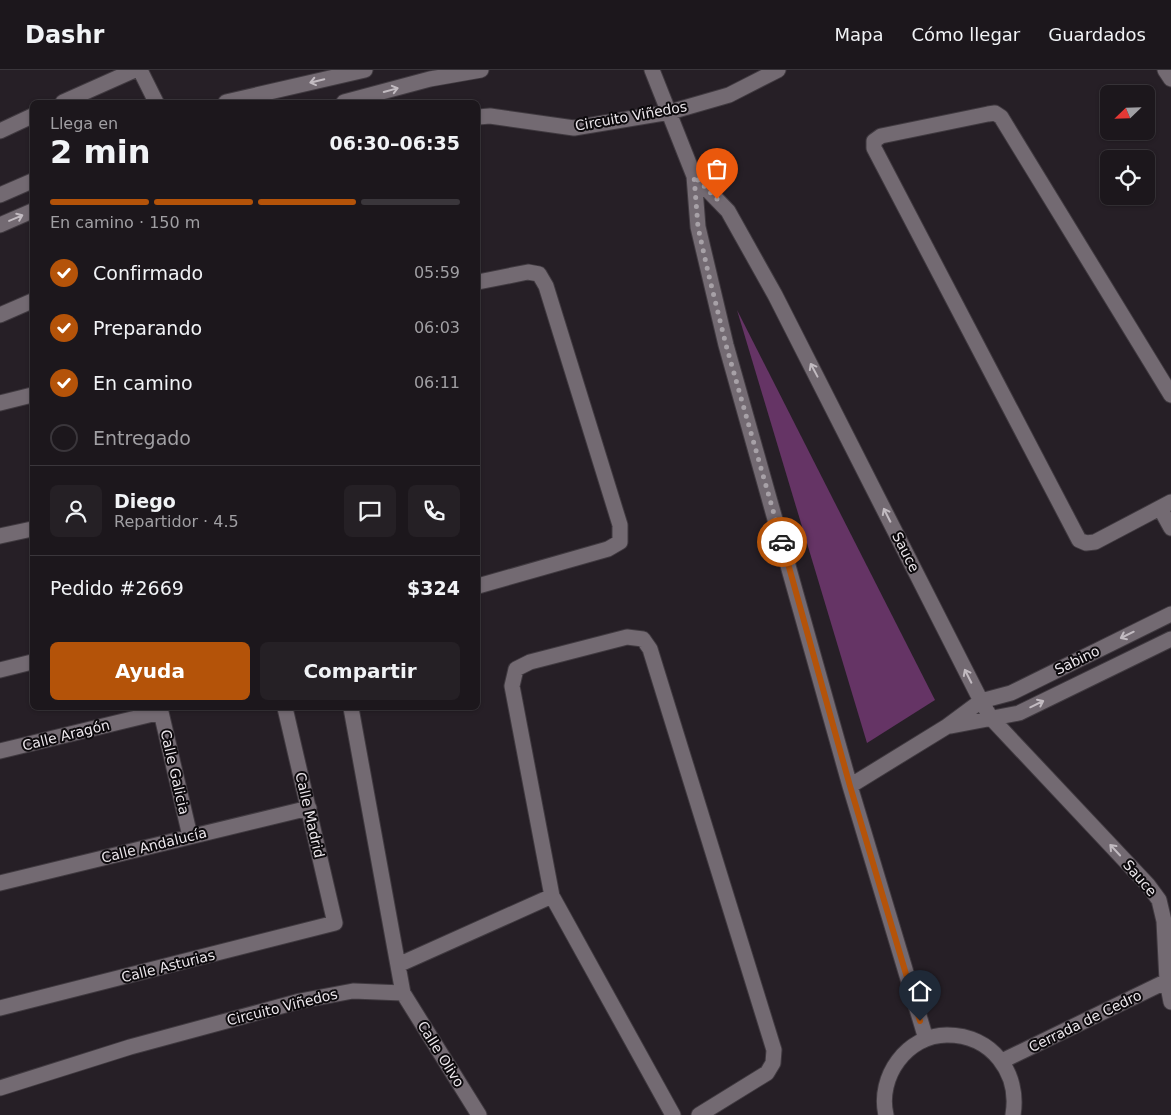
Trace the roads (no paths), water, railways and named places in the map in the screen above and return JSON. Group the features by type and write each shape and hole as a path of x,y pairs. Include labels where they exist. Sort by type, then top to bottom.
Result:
{"street":[{"path":"68,100 135,70"},
{"path":"140,70 155,100"},
{"path":"235,100 365,70"},
{"path":"350,100 426,75 481,70"},
{"path":"652,70 694,176 698,227 726,345 850,786 926,1039"},
{"name":"Circuito Viñedos","path":"480,117 490,116 574,128 670,112 729,95 778,70"},
{"path":"1165,70 1171,79"},
{"path":"1171,395 1001,117 995,113 988,114 881,136 874,141 874,148 1080,540 1086,543 1095,542 1166,505 1171,528"},
{"path":"0,131 30,117"},
{"name":"Sauce","path":"694,176 728,211 775,295 991,718 1148,885 1158,900 1164,920 1167,981"},
{"path":"0,195 30,182"},
{"path":"0,225 30,212"},
{"path":"480,282 528,272 539,274 543,280 620,525 620,542 608,549 480,585"},
{"path":"0,315 30,302"},
{"path":"0,403 30,396"},
{"path":"0,536 30,529"},
{"name":"Sabino","path":"981,701 1011,693 1171,614"},
{"path":"673,1115 552,896 512,686 516,669 530,662 627,637 643,639 650,649 774,1050 773,1063 767,1073 699,1115"},
{"name":"Sabino","path":"946,727 1020,713 1171,639"},
{"path":"0,670 30,662"},
{"path":"850,786 946,727 981,701"},
{"name":"Calle Aragón","path":"0,751 161,710"},
{"name":"Calle Galicia","path":"161,710 190,836"},
{"name":"Calle Madrid","path":"285,710 335,923"},
{"path":"350,710 403,993"},
{"name":"Calle Andalucía","path":"0,883 309,808"},
{"path":"398,965 552,896"},
{"name":"Calle Asturias","path":"0,1008 335,923"},
{"path":"1167,981 1171,1002"},
{"name":"Cerrada de Cedro","path":"1002,1061 1167,981"},
{"name":"Circuito Viñedos","path":"0,1088 130,1047 300,1001 353,991 403,993"},
{"name":"Calle Olivo","path":"403,993 479,1115"},
{"path":"886,1115 884,1106 885,1085 894,1065 908,1050 926,1039 946,1035 967,1037 986,1046 1002,1061 1012,1080 1015,1102 1013,1115"}]}
